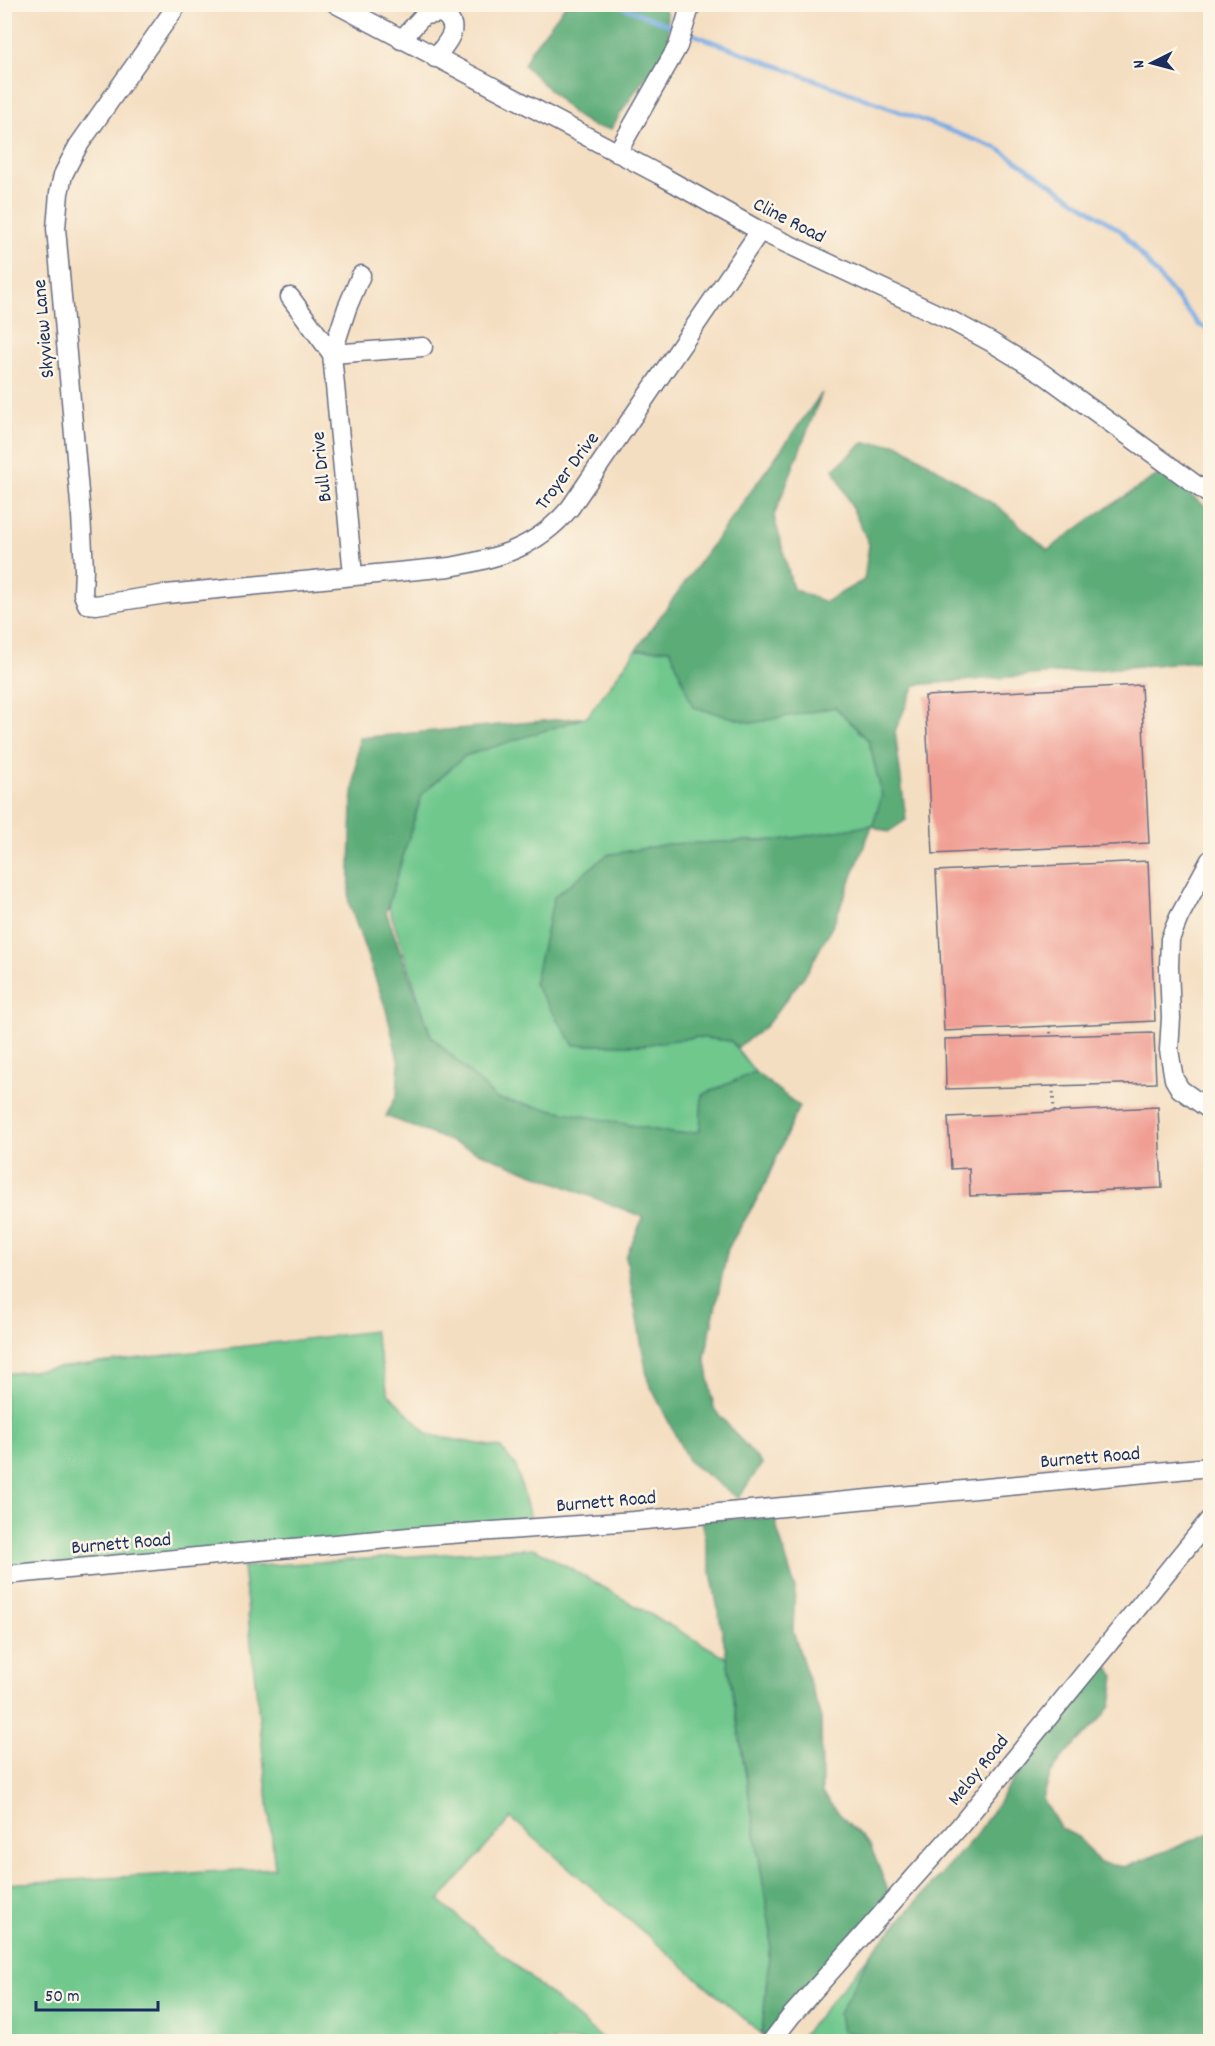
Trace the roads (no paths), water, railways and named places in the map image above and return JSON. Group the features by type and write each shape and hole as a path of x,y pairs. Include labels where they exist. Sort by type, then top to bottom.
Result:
{"street":[{"name":"Skyview Lane","path":"166,594 96,605 87,604 83,594 81,515 56,228 63,175 78,146 178,4"},
{"name":"Cline Road","path":"336,4 760,231 952,321 991,342 1042,373 1210,495"},
{"path":"618,153 678,46 691,4"},
{"path":"401,40 424,15 442,13 453,25 452,34 435,58"},
{"name":"Troyer Drive","path":"166,594 450,567 486,560 527,545 558,522 570,508 760,231"},
{"path":"332,354 361,275"},
{"path":"290,297 332,354"},
{"path":"332,354 423,347"},
{"name":"Bull Drive","path":"332,354 353,575"},
{"path":"1210,860 1179,917 1170,939 1168,966 1171,1018 1169,1050 1174,1079 1180,1089 1210,1110"},
{"name":"Burnett Road","path":"4,1575 409,1537 634,1521 1210,1467"},
{"name":"Meloy Road","path":"771,2042 791,2016 960,1826 1210,1518"}],"waterway":[{"path":"615,4 679,29"},
{"path":"687,32 999,149 1121,231 1199,325 1210,330"}]}
